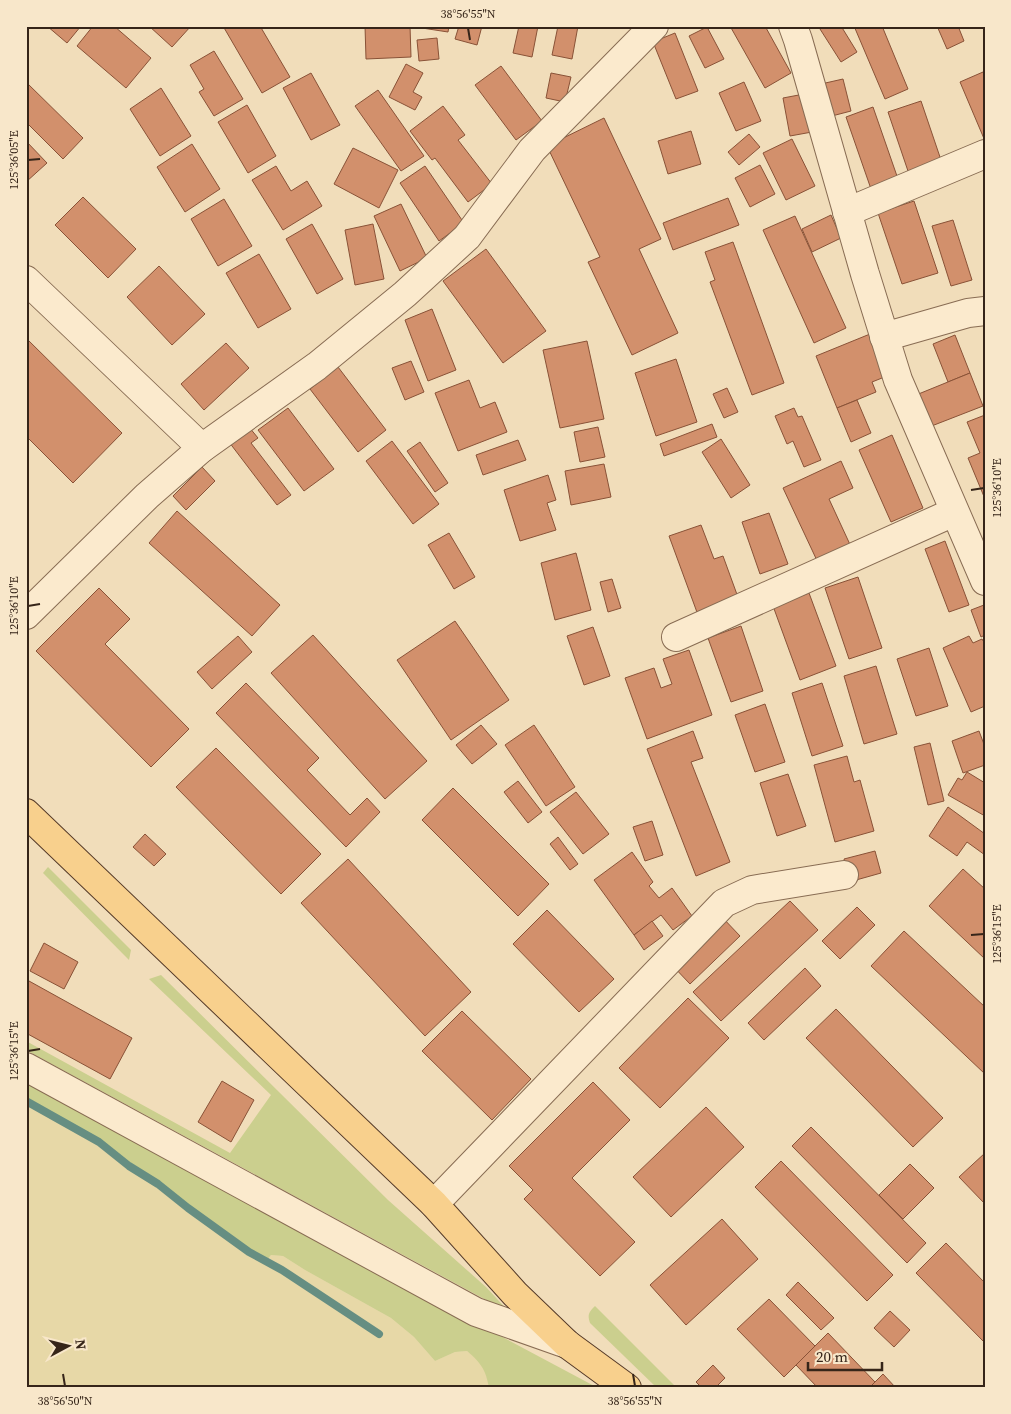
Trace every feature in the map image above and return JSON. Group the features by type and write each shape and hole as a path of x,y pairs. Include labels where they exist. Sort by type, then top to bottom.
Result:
{"main road":[{"path":"26,814 434,1204 515,1294 567,1344 627,1388"}],"street":[{"path":"26,615 147,496 202,448 316,366 405,294 467,237 532,150 654,26"},
{"path":"793,26 898,380 954,512 976,537 985,581"},
{"path":"848,212 985,154"},
{"path":"26,280 202,448"},
{"path":"884,337 968,313 985,311"},
{"path":"676,637 954,512"},
{"path":"434,1204 724,903 752,890 844,875"},
{"path":"26,1068 476,1312 567,1344"}],"shaded area":[{"path":"26,1103 98,1143 129,1167 158,1185 248,1253 282,1272 378,1335 379,1333 267,1260 271,1255 283,1256 391,1318 414,1337 435,1361 455,1352 467,1351 479,1361 487,1374 489,1388 26,1388"}],"green space":[{"path":"48,867 131,950 129,960 43,873"},
{"path":"161,975 388,1200 486,1287 510,1313 26,1050 26,1041 230,1153 271,1095 149,979"},
{"path":"26,1081 598,1388 489,1388 482,1367 467,1351 455,1352 435,1361 414,1337 391,1318 283,1256 271,1255 267,1260 250,1251 99,1141 26,1099"},
{"path":"595,1306 677,1388 657,1388 590,1323 589,1313"}],"building":[{"path":"47,26 81,26 67,43"},
{"path":"93,26 114,26 151,58 126,88 77,46"},
{"path":"149,26 191,26 172,47"},
{"path":"223,26 260,26 290,77 262,93"},
{"path":"365,26 410,26 411,57 366,59"},
{"path":"422,26 449,26 448,32 422,28"},
{"path":"459,26 482,26 477,45 455,39"},
{"path":"519,26 538,26 532,57 513,53"},
{"path":"558,26 578,26 572,59 552,55"},
{"path":"730,26 765,26 791,73 765,88"},
{"path":"824,26 841,26 857,52 841,62 820,29"},
{"path":"854,26 882,26 908,89 885,99"},
{"path":"937,26 958,26 964,41 947,49"},
{"path":"707,27 724,59 705,68 689,36"},
{"path":"675,33 698,91 676,99 653,42"},
{"path":"437,38 439,59 419,61 417,40"},
{"path":"214,51 243,99 214,116 199,92 204,89 190,65"},
{"path":"406,64 423,73 413,92 422,97 415,110 389,97"},
{"path":"501,66 542,121 516,140 475,85"},
{"path":"983,72 985,77 985,141 960,82"},
{"path":"311,73 340,125 311,140 283,88"},
{"path":"551,73 571,77 565,102 546,98"},
{"path":"843,79 851,111 828,117 821,84"},
{"path":"26,82 83,138 63,159 26,122"},
{"path":"744,82 761,121 736,131 719,93"},
{"path":"161,88 191,136 160,156 130,109"},
{"path":"378,90 424,156 401,171 355,106"},
{"path":"804,94 812,132 790,136 783,98"},
{"path":"921,101 942,163 909,174 888,112"},
{"path":"247,105 276,156 248,173 218,122"},
{"path":"443,106 465,135 458,140 492,184 468,202 435,158 432,160 410,131"},
{"path":"873,107 898,179 871,189 846,117"},
{"path":"604,118 661,239 639,249 678,333 632,355 588,262 600,257 547,146"},
{"path":"691,131 701,164 668,174 658,141"},
{"path":"749,134 760,147 739,165 728,152"},
{"path":"792,139 815,186 786,200 763,153"},
{"path":"26,141 47,163 26,182"},
{"path":"192,144 220,189 185,212 157,167"},
{"path":"353,148 398,170 379,208 334,184"},
{"path":"760,165 775,194 750,207 735,178"},
{"path":"276,166 291,191 307,181 322,206 283,230 252,180"},
{"path":"425,166 464,223 439,241 400,183"},
{"path":"83,197 136,249 108,278 55,225"},
{"path":"728,198 739,225 673,250 663,223"},
{"path":"224,199 252,246 218,266 191,219"},
{"path":"914,201 938,273 902,284 878,213"},
{"path":"401,204 427,258 400,271 374,216"},
{"path":"831,215 841,238 812,252 802,229"},
{"path":"795,216 846,328 814,343 763,230"},
{"path":"953,220 972,280 951,286 932,226"},
{"path":"312,224 343,279 317,294 286,239"},
{"path":"373,224 384,279 355,285 345,230"},
{"path":"733,242 784,383 752,395 710,282 715,280 705,252"},
{"path":"486,249 546,331 503,363 443,281"},
{"path":"259,254 291,309 258,328 226,273"},
{"path":"159,266 205,314 172,345 127,297"},
{"path":"432,309 456,370 428,381 405,320"},
{"path":"870,334 887,376 872,382 876,392 837,408 816,356"},
{"path":"955,335 970,373 948,382 933,344"},
{"path":"26,338 122,433 73,483 26,436"},
{"path":"587,341 604,419 560,428 543,350"},
{"path":"226,343 249,368 204,410 181,384"},
{"path":"676,359 697,422 656,436 635,373"},
{"path":"411,361 424,392 405,400 392,368"},
{"path":"338,367 386,430 358,452 310,389"},
{"path":"970,373 983,406 929,427 916,395"},
{"path":"469,380 480,408 495,402 507,432 458,451 435,393"},
{"path":"727,388 738,412 724,418 713,394"},
{"path":"857,400 871,433 851,442 837,408"},
{"path":"288,408 334,469 304,491 258,430"},
{"path":"794,408 798,417 802,416 821,460 804,467 793,441 787,444 775,416"},
{"path":"985,415 985,499 968,458 980,453 967,422"},
{"path":"712,424 717,437 664,456 660,444"},
{"path":"249,427 258,438 251,443 291,495 277,505 229,442"},
{"path":"598,427 605,457 580,462 574,432"},
{"path":"892,435 923,508 891,522 859,450"},
{"path":"721,439 750,485 731,498 702,452"},
{"path":"518,440 526,460 483,475 476,455"},
{"path":"392,441 439,504 413,524 366,461"},
{"path":"420,442 448,483 435,492 407,451"},
{"path":"841,461 853,488 829,499 853,551 820,567 783,488"},
{"path":"604,464 611,497 571,505 565,471"},
{"path":"202,467 215,481 186,510 173,496"},
{"path":"548,475 556,500 547,503 556,530 520,541 504,490"},
{"path":"177,511 280,605 252,636 149,543"},
{"path":"769,513 788,564 760,574 742,522"},
{"path":"701,525 714,559 723,556 739,600 698,615 669,536"},
{"path":"449,533 475,577 454,589 428,545"},
{"path":"945,541 969,605 949,612 925,549"},
{"path":"576,553 591,610 555,620 541,563"},
{"path":"858,577 882,648 849,659 825,588"},
{"path":"612,579 621,608 608,612 600,582"},
{"path":"99,588 130,619 105,644 189,729 151,767 36,651"},
{"path":"809,593 836,666 800,680 773,606"},
{"path":"984,605 985,635 981,637 971,610"},
{"path":"455,621 509,700 451,740 397,660"},
{"path":"741,626 763,691 731,702 708,638"},
{"path":"593,627 610,676 584,685 567,636"},
{"path":"313,635 427,761 385,799 271,673"},
{"path":"238,636 252,652 212,689 197,672"},
{"path":"969,636 973,643 982,639 985,644 985,706 971,712 943,648"},
{"path":"929,648 948,706 916,716 897,659"},
{"path":"689,650 712,715 647,739 625,678 654,668 661,688 672,684 663,659"},
{"path":"876,666 897,734 864,744 844,676"},
{"path":"246,683 319,758 307,770 350,815 367,798 380,812 346,847 216,713"},
{"path":"822,683 843,746 812,756 792,693"},
{"path":"765,704 785,762 755,772 735,715"},
{"path":"481,725 497,744 472,764 456,745"},
{"path":"534,725 575,787 546,806 505,745"},
{"path":"693,731 703,758 691,762 730,862 696,876 647,749"},
{"path":"979,731 985,747 985,765 963,773 952,741"},
{"path":"930,743 944,801 928,805 914,747"},
{"path":"216,748 321,854 281,894 176,787"},
{"path":"847,756 854,782 860,780 874,831 835,842 814,765"},
{"path":"967,772 985,783 985,816 948,795 958,778 962,780"},
{"path":"788,774 806,826 777,836 760,783"},
{"path":"518,781 542,812 528,823 504,792"},
{"path":"453,788 549,884 518,916 422,820"},
{"path":"576,792 609,834 583,854 550,812"},
{"path":"948,807 985,834 985,855 967,842 957,856 929,836"},
{"path":"652,821 663,855 645,861 633,827"},
{"path":"145,834 166,854 154,866 133,847"},
{"path":"558,837 578,864 570,870 550,844"},
{"path":"875,851 881,873 849,882 844,859"},
{"path":"632,852 653,882 649,886 659,898 672,888 692,916 673,930 661,915 634,935 594,880"},
{"path":"348,859 471,992 425,1036 301,903"},
{"path":"963,869 985,889 985,959 929,906"},
{"path":"790,901 818,930 721,1021 693,992"},
{"path":"857,907 875,925 840,959 822,941"},
{"path":"547,910 614,979 579,1012 513,944"},
{"path":"721,916 740,936 690,984 671,964"},
{"path":"652,921 663,936 644,950 634,935"},
{"path":"904,931 985,1007 985,1074 871,966"},
{"path":"44,943 78,962 64,989 30,971"},
{"path":"805,968 821,986 764,1040 748,1023"},
{"path":"29,981 132,1038 110,1079 26,1033 26,985"},
{"path":"688,998 729,1038 660,1108 619,1068"},
{"path":"836,1009 943,1118 913,1147 806,1038"},
{"path":"462,1011 531,1079 492,1120 422,1051"},
{"path":"222,1081 254,1100 231,1142 198,1122"},
{"path":"593,1082 630,1120 572,1178 635,1242 600,1276 524,1199 533,1190 509,1166"},
{"path":"706,1107 744,1147 671,1217 633,1177"},
{"path":"811,1127 926,1243 907,1263 792,1146"},
{"path":"985,1153 985,1204 959,1177"},
{"path":"781,1161 893,1275 867,1301 755,1187"},
{"path":"910,1164 934,1188 903,1219 879,1195"},
{"path":"722,1219 758,1259 686,1325 650,1285"},
{"path":"946,1243 985,1283 985,1343 916,1273"},
{"path":"798,1282 834,1318 821,1330 786,1295"},
{"path":"769,1299 815,1346 784,1377 737,1329"},
{"path":"890,1311 910,1330 894,1347 874,1328"},
{"path":"828,1333 875,1382 869,1388 818,1388 796,1365"},
{"path":"713,1365 725,1378 715,1388 702,1388 696,1382"},
{"path":"883,1374 896,1388 869,1388"}],"waterway":[{"path":"26,1101 99,1142 129,1166 158,1184 249,1252 282,1270 379,1334"}]}
